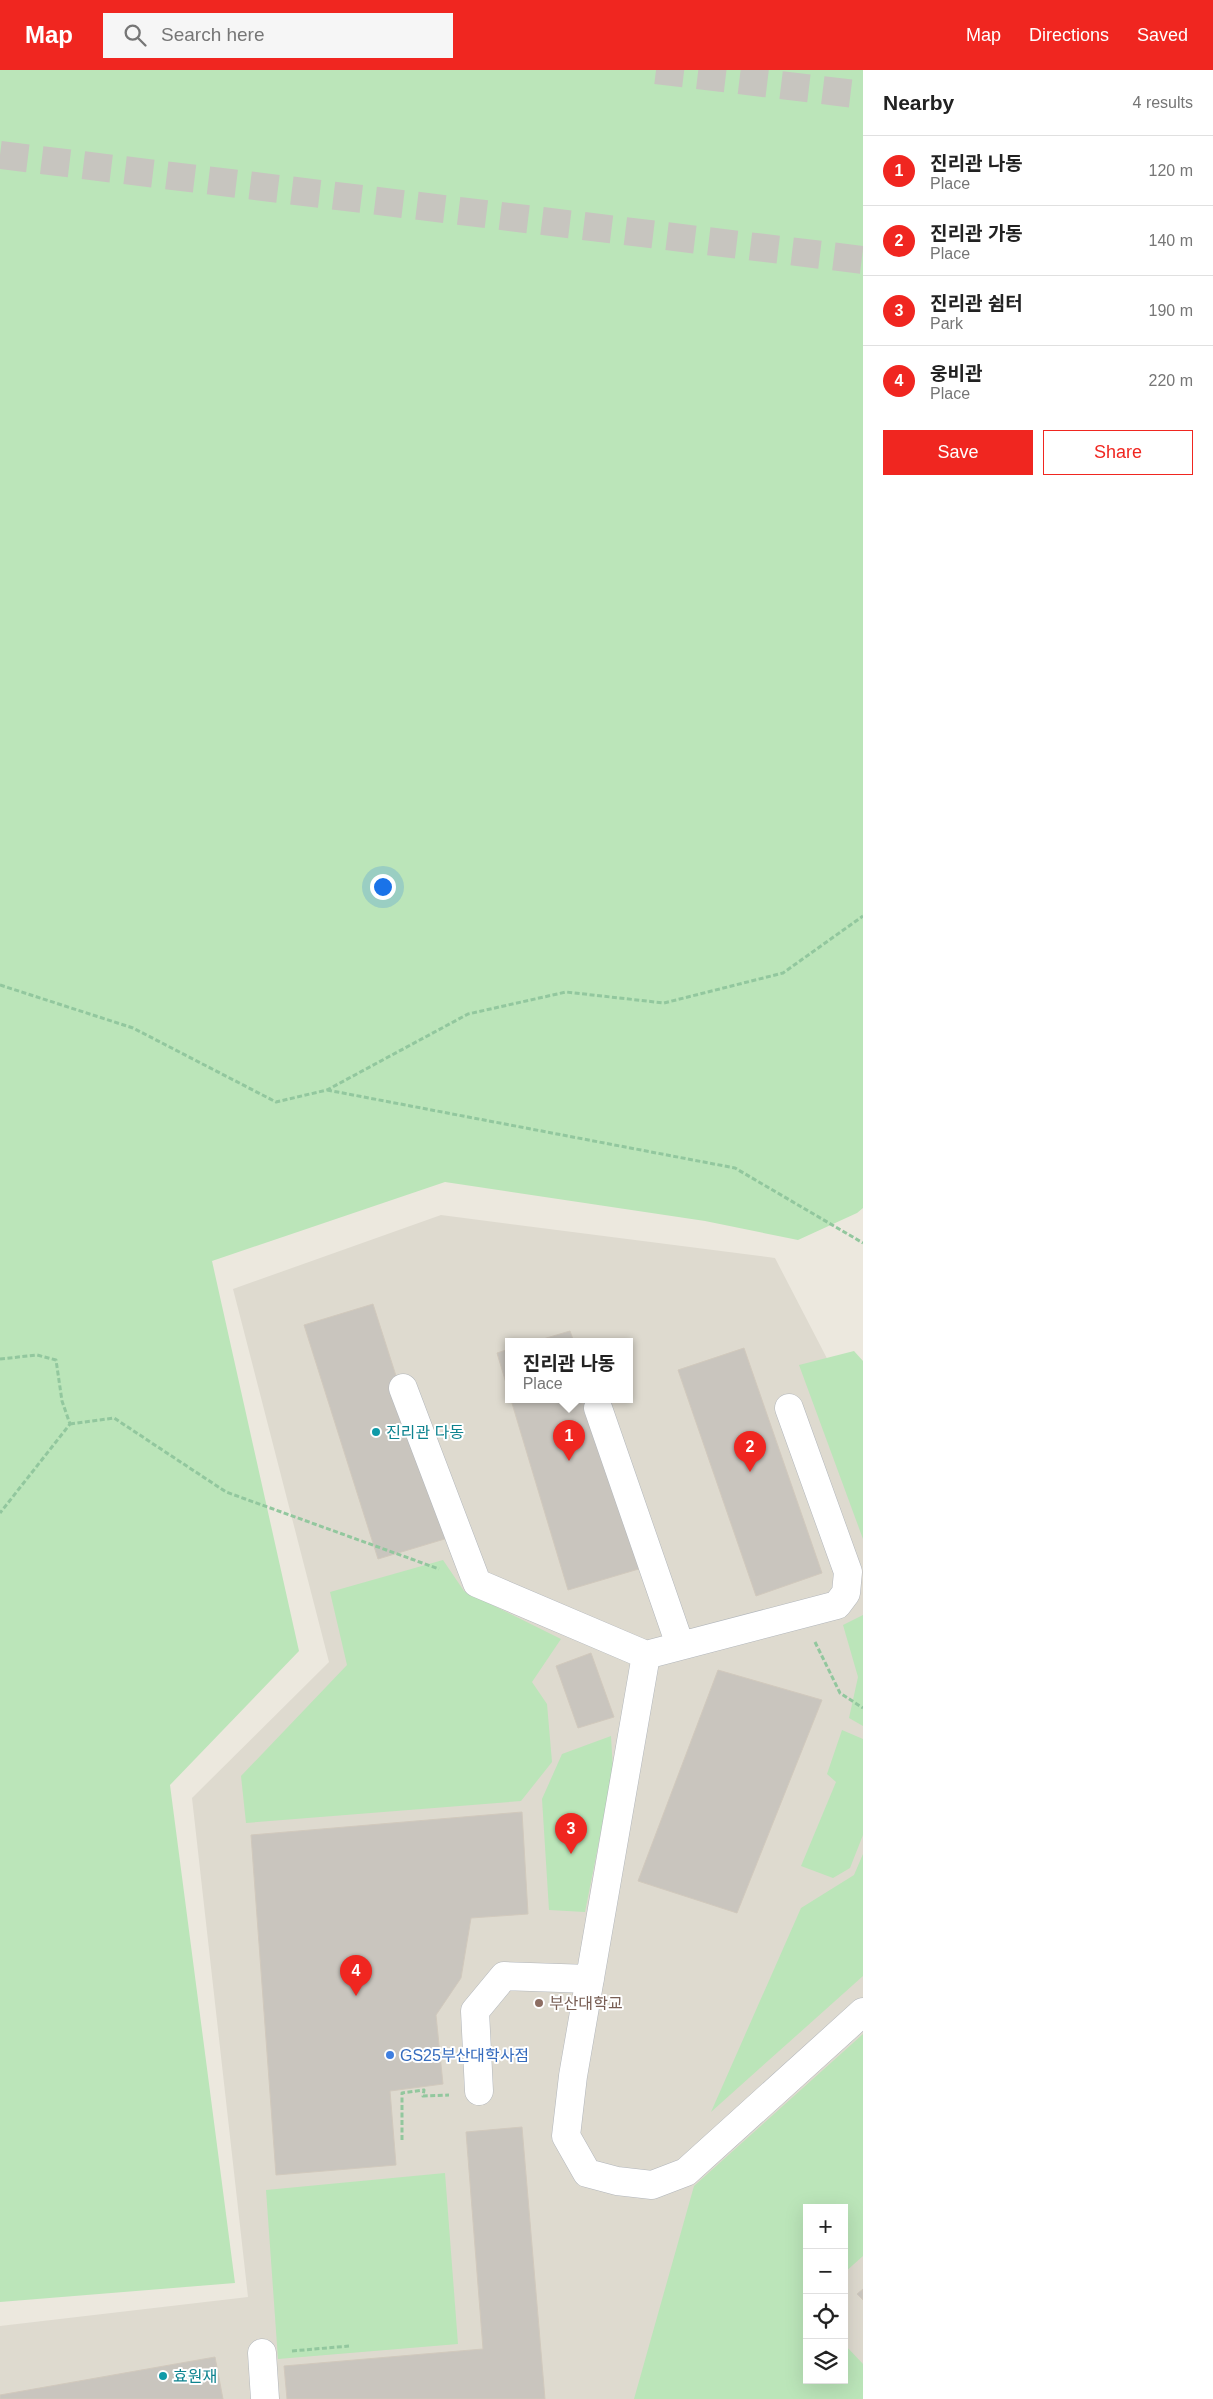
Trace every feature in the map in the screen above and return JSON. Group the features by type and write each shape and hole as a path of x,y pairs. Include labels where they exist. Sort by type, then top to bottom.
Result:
{"lane":[{"path":"403,1388 477,1583 646,1655 836,1606 846,1592 848,1572 789,1408"},
{"path":"598,1408 680,1645"},
{"path":"646,1655 573,2076 566,2136 587,2173 617,2181 652,2185 686,2172 863,2012"},
{"path":"480,2091 475,2011 504,1976 590,1979"},
{"path":"262,2353 265,2399"}],"path":[{"path":"0,985 133,1028 276,1102 327,1090 468,1014 566,992 664,1003 784,973 863,916"},
{"path":"327,1090 735,1168 863,1242"},
{"path":"0,1360 36,1355 56,1360 62,1401 70,1424"},
{"path":"0,1513 70,1424 114,1418 226,1492 477,1583"},
{"path":"812,1635 840,1693 863,1708"},
{"path":"402,2140 402,2093 424,2090 423,2096 441,2096"},
{"path":"262,2353 349,2346"}],"shaded area":[{"name":"부산대학교","path":"441,1215 775,1258 863,1428 863,2399 0,2399 0,2326 248,2297 192,1798 329,1662 233,1289"}],"green space":[{"path":"0,70 863,70 863,1208 857,1213 798,1240 705,1221 445,1182 212,1261 299,1651 170,1785 235,2283 0,2302"},
{"path":"854,1351 863,1361 863,1539 799,1365"},
{"path":"443,1560 464,1591 561,1639 532,1682 547,1704 552,1762 521,1801 246,1823 241,1776 347,1665 330,1592"},
{"path":"863,1615 863,1726 849,1718 858,1677 843,1625"},
{"path":"842,1730 863,1739 863,1835 850,1868 833,1878 801,1866 836,1782 827,1774"},
{"path":"611,1736 613,1771 585,1912 549,1910 542,1799 562,1754"},
{"path":"863,1854 863,1976 711,2112 801,1908 854,1875"},
{"path":"863,2034 863,2256 848,2269 848,2204 803,2204 803,2384 848,2384 848,2348 863,2364 863,2399 634,2399 694,2186"},
{"path":"445,2173 458,2344 278,2359 266,2190"}],"building":[{"name":"진리관 다동","path":"373,1304 448,1538 378,1559 304,1325"},
{"path":"570,1331 573,1338 546,1338"},
{"path":"744,1348 822,1573 756,1596 678,1370"},
{"path":"505,1350 505,1380 497,1353"},
{"path":"512,1403 592,1403 642,1568 568,1590"},
{"path":"591,1653 614,1717 578,1728 556,1666"},
{"path":"718,1670 822,1700 737,1913 638,1881"},
{"path":"522,1812 528,1914 471,1918 461,1978 436,2015 443,2084 390,2091 396,2165 276,2175 251,1835"},
{"path":"522,2127 545,2399 287,2399 284,2366 483,2349 466,2132"},
{"path":"863,2289 863,2300 857,2294"},
{"name":"효원재","path":"215,2357 223,2399 0,2399 0,2395"}],"tunnel":[{"path":"656,70 863,95"},
{"path":"0,155 863,260"}],"place":[{"name":"진리관 다동","path":"376,1432"},
{"name":"진리관 나동","path":"569,1461"},
{"name":"진리관 가동","path":"750,1472"},
{"name":"진리관 쉼터","path":"571,1854"},
{"name":"웅비관","path":"356,1996"},
{"name":"부산대학교","path":"539,2003"},
{"name":"GS25부산대학사점","path":"390,2055"},
{"name":"효원재","path":"163,2376"}]}
